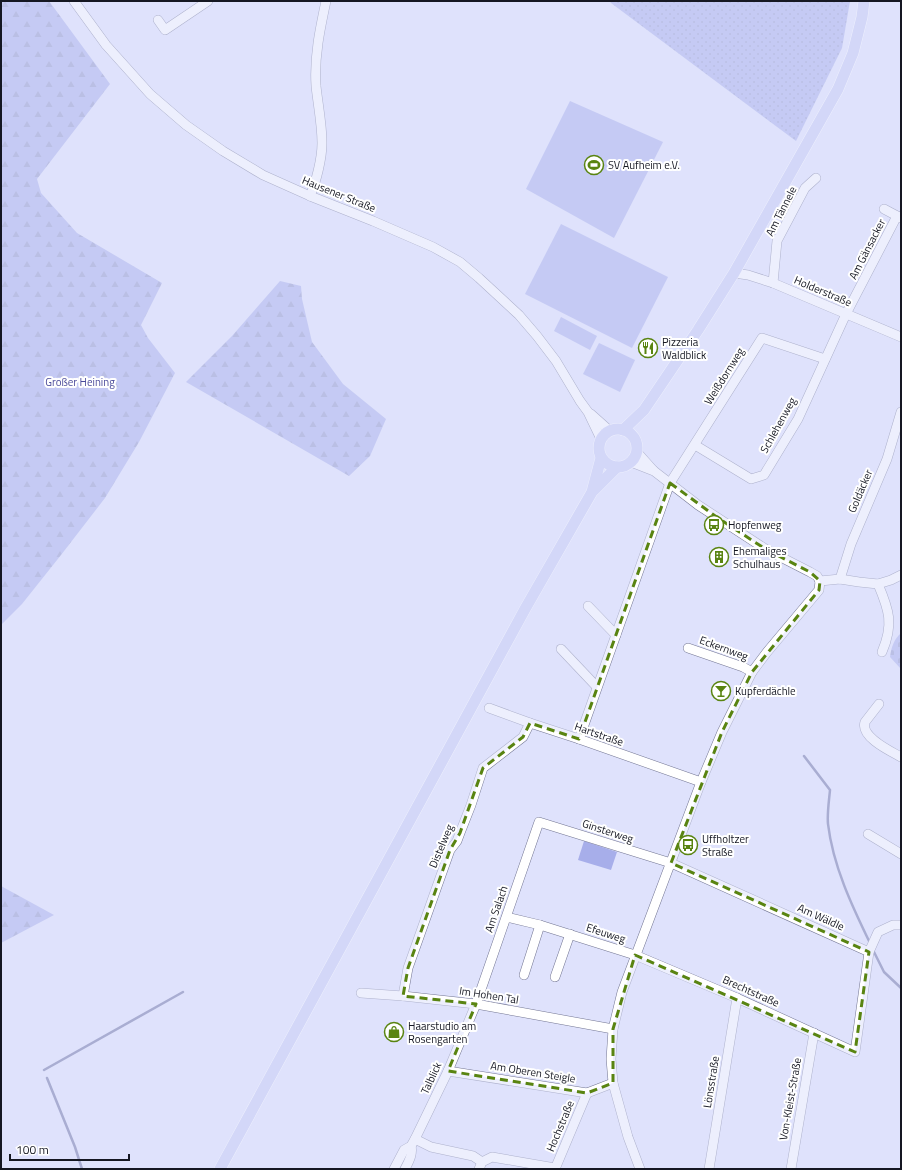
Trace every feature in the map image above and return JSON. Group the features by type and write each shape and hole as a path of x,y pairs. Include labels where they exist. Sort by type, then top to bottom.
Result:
{"main road":[{"path":"623,430 644,410 698,330 734,273 838,90 853,53 862,17 864,1"},
{"path":"634,438 644,410"},
{"path":"220,1169 514,629 592,492 601,458 598,448 601,439 610,431 618,429 630,433 634,438 636,450 635,456 631,462 617,467 608,464 601,458"},
{"path":"592,492 617,467"}],"street":[{"name":"Hausener Straße","path":"74,1 106,45 145,89 186,126 262,175 433,247 460,262 480,278 519,315 556,361 588,412 601,439"},
{"path":"158,20 165,30 208,1"},
{"path":"310,196 316,180 322,145 321,119 316,85 316,59 319,30 326,1"},
{"name":"Am Tännele","path":"773,283 777,241 805,188 816,178"},
{"name":"Am Gänsacker","path":"846,314 899,217 884,209"},
{"name":"Holderstraße","path":"734,273 748,275 773,283 901,337"},
{"name":"Schlehenweg","path":"695,445 750,479 764,475 798,419 846,314"},
{"name":"Weißdornweg","path":"670,483 762,338 825,359"},
{"name":"Hausener Straße","path":"588,412 610,431"},
{"name":"Goldäcker","path":"840,579 851,544 887,459 901,412"},
{"path":"636,450 654,471 698,505 767,550 817,576 820,581 819,590 771,646 752,672 722,732 701,782 622,992 613,1029 611,1059 613,1083 628,1137 640,1169"},
{"path":"631,462 654,471"},
{"path":"579,739 670,483"},
{"path":"820,581 840,579 878,584 901,576"},
{"path":"878,584 887,608 890,630 882,652"},
{"path":"588,606 616,635"},
{"name":"Eckernweg","path":"688,648 743,667 752,672"},
{"path":"561,649 598,687"},
{"path":"879,704 865,722 864,726 866,733 875,741 901,757"},
{"name":"Hartstraße","path":"489,708 701,782"},
{"name":"Distelweg","path":"402,996 408,968 450,850 457,841 483,768 523,737 530,723"},
{"name":"Ginsterweg","path":"539,822 671,863"},
{"name":"Am Salach","path":"476,1004 539,822"},
{"path":"868,834 901,854"},
{"name":"Am Wäldle","path":"671,863 869,952"},
{"name":"Efeuweg","path":"506,917 540,925 635,955"},
{"path":"524,975 540,925"},
{"path":"869,952 878,932 893,925 901,925"},
{"name":"Efeuweg","path":"555,977 570,934"},
{"name":"Brechtstraße","path":"635,955 738,998 855,1052 869,952"},
{"name":"Im Hohen Tal","path":"361,993 476,1004 613,1029"},
{"name":"Lönsstraße","path":"709,1169 738,998"},
{"name":"Talblick","path":"406,1169 412,1154 413,1143 448,1071 476,1004"},
{"name":"Von-Kleist-Straße","path":"791,1169 814,1033"},
{"name":"Am Oberen Steigle","path":"448,1071 587,1093 613,1083"},
{"name":"Hochstraße","path":"555,1168 587,1093"},
{"path":"413,1143 473,1156 481,1166 492,1157 555,1168"},
{"name":"Talblick","path":"394,1169 404,1150 413,1143"}],"highlighted area":[{"path":"670,483 718,518 767,550 810,572 820,581 819,590 752,672 722,732 671,863 869,952 855,1052 635,955 613,1029 613,1083 587,1093 448,1071 476,1004 403,996 408,968 450,850 460,833 483,768 523,737 530,723 579,739"}],"green space":[{"name":"Großer Heining","path":"1,1 49,1 110,84 37,179 41,193 77,233 162,283 141,325 148,338 175,373 139,442 105,498 22,604 1,625"},
{"path":"610,1 850,1 842,48 796,141"},
{"name":"SV Aufheim e.V.","path":"570,101 663,142 614,238 526,189"},
{"path":"561,224 668,277 632,348 525,294"},
{"path":"280,281 301,286 302,299 312,342 343,384 386,419 370,456 349,476 186,382 232,336"},
{"path":"561,317 597,336 590,350 554,331"},
{"path":"599,343 635,360 620,392 583,374"},
{"path":"901,633 901,669 890,657 893,644"},
{"path":"584,841 617,852 611,870 578,860"},
{"path":"1,886 54,915 1,943"}],"waterway":[{"path":"804,756 830,790 828,824 834,855 850,900 870,943"},
{"path":"873,950 884,972 901,988"},
{"path":"44,1070 183,992"},
{"path":"47,1078 75,1147 82,1169"}],"place":[{"name":"SV Aufheim e.V.","path":"594,165"},
{"name":"Pizzeria Waldblick","path":"648,348"},
{"name":"Hopfenweg","path":"714,525"},
{"name":"Ehemaliges Schulhaus","path":"719,557"},
{"name":"Kupferdächle","path":"721,691"},
{"name":"Uffholtzer Straße","path":"688,845"},
{"name":"Haarstudio am Rosengarten","path":"394,1032"}]}
